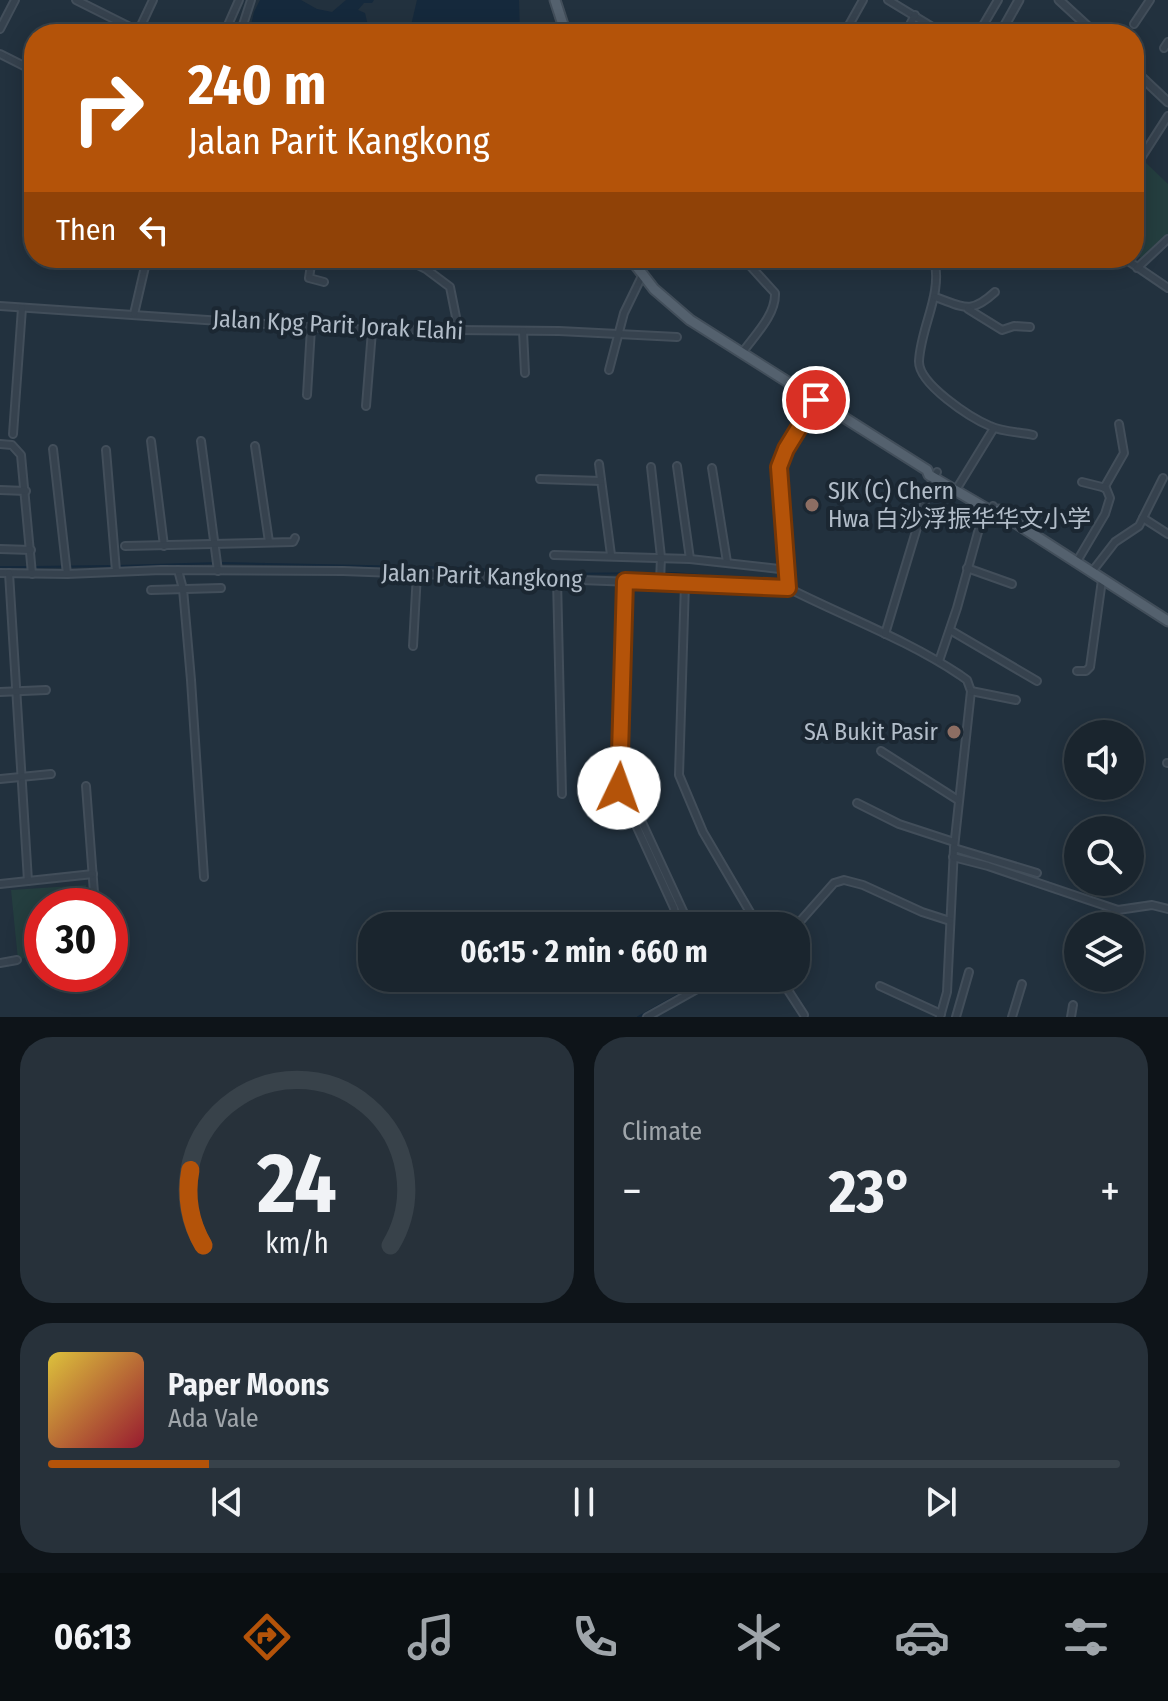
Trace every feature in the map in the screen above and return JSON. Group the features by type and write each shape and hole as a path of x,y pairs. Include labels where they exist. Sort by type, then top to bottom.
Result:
{"main road":[{"path":"555,0 563,24"},
{"path":"637,268 684,316 1168,621"},
{"path":"932,473 959,485 994,510"}],"street":[{"path":"0,29 15,0"},
{"path":"76,0 120,24"},
{"path":"141,24 153,0"},
{"path":"228,24 239,0"},
{"path":"243,24 251,0"},
{"path":"850,24 863,0"},
{"path":"888,0 929,24"},
{"path":"984,24 999,0"},
{"path":"1006,24 1019,0"},
{"path":"1059,0 1086,24"},
{"path":"1134,24 1150,0"},
{"path":"910,24 915,15"},
{"path":"0,54 24,66"},
{"path":"1145,80 1168,102"},
{"path":"1144,153 1168,116"},
{"path":"1144,261 1168,239"},
{"path":"134,314 145,268"},
{"path":"310,268 309,278 324,282"},
{"path":"424,268 450,287 459,332"},
{"path":"742,353 771,313 776,298 752,268"},
{"path":"935,268 935,297 919,358 921,373 954,404 994,428 1033,435"},
{"path":"1137,268 1168,288"},
{"path":"609,370 618,332 632,293 642,276"},
{"path":"968,309 978,306 995,292"},
{"path":"935,297 968,309 1002,330 1014,326 1030,327"},
{"name":"Jalan Kpg Parit Jorak Elahi","path":"0,306 22,312 134,314 372,334 523,331 618,332 677,337"},
{"path":"13,434 22,312"},
{"path":"307,395 311,331"},
{"path":"523,331 525,373"},
{"path":"366,406 372,334"},
{"path":"816,400 786,449 779,467 788,588 939,661 967,680 971,691 953,857 947,992 940,1015 880,986"},
{"path":"1104,488 1124,453 1119,424"},
{"path":"959,485 994,428"},
{"path":"151,441 164,546"},
{"path":"201,441 217,568"},
{"path":"0,444 18,449 23,461 32,569"},
{"path":"255,446 269,542"},
{"path":"53,449 67,569"},
{"path":"106,450 116,566"},
{"path":"599,464 611,555"},
{"path":"677,466 690,559"},
{"path":"651,467 661,557 660,579"},
{"path":"712,468 727,562"},
{"path":"885,634 932,473"},
{"path":"1091,573 1115,542 1139,526 1163,478"},
{"path":"540,479 601,481"},
{"path":"1076,563 1105,514 1110,498 1104,488 1082,482"},
{"path":"0,490 26,491"},
{"path":"939,661 980,525 994,510"},
{"path":"1143,518 1168,534"},
{"path":"125,546 293,542 295,538"},
{"path":"0,549 31,550"},
{"path":"554,555 661,557 788,570"},
{"name":"Jalan Parit Kangkong","path":"0,573 116,566 625,581 660,579 788,588"},
{"path":"967,568 1012,584"},
{"path":"178,570 183,589 204,877"},
{"path":"9,573 28,881"},
{"path":"413,646 417,573"},
{"path":"557,579 562,794"},
{"path":"1077,671 1086,671 1090,667 1102,580"},
{"path":"625,581 621,777 628,804 674,912"},
{"path":"685,583 679,775 703,832 750,912"},
{"path":"151,590 221,588"},
{"path":"0,606 10,606"},
{"path":"950,630 1037,681"},
{"path":"0,692 46,690"},
{"path":"971,691 1016,700"},
{"path":"881,751 958,800"},
{"path":"0,779 51,774"},
{"path":"86,786 94,888"},
{"path":"857,803 899,824 1037,873"},
{"path":"628,804 683,912"},
{"path":"953,857 1118,910 1152,905 1168,909"},
{"path":"0,884 93,874"},
{"path":"808,912 834,883 844,880 860,883 922,912 950,921"},
{"path":"0,963 17,960"},
{"path":"956,1017 969,972"},
{"path":"1012,1017 1022,984"},
{"path":"647,1017 687,992"},
{"path":"789,992 804,1015"},
{"path":"1071,1017 1073,1005"}],"green space":[{"path":"1144,161 1168,184 1168,236 1144,258"},
{"path":"86,885 86,888 41,888"},
{"path":"24,889 24,958 18,960 11,890"}],"water":[{"path":"260,0 301,0 317,9 332,12 346,0 374,0 364,3 358,10 365,13 368,24 251,24"},
{"path":"417,0 519,0 520,24 411,24"}],"waterway":[{"path":"119,566 220,563 466,568 548,574 674,573 783,582"},
{"path":"35,567 112,566"},
{"path":"0,567 28,567"},
{"path":"638,1017 683,992"}],"place":[{"name":"SJK (C) Chern Hwa 白沙浮振华华文小学","path":"812,505"},
{"name":"SA Bukit Pasir","path":"954,732"}],"route":[{"path":"619,788 625,581 788,588 779,467 786,449 816,400"}]}
